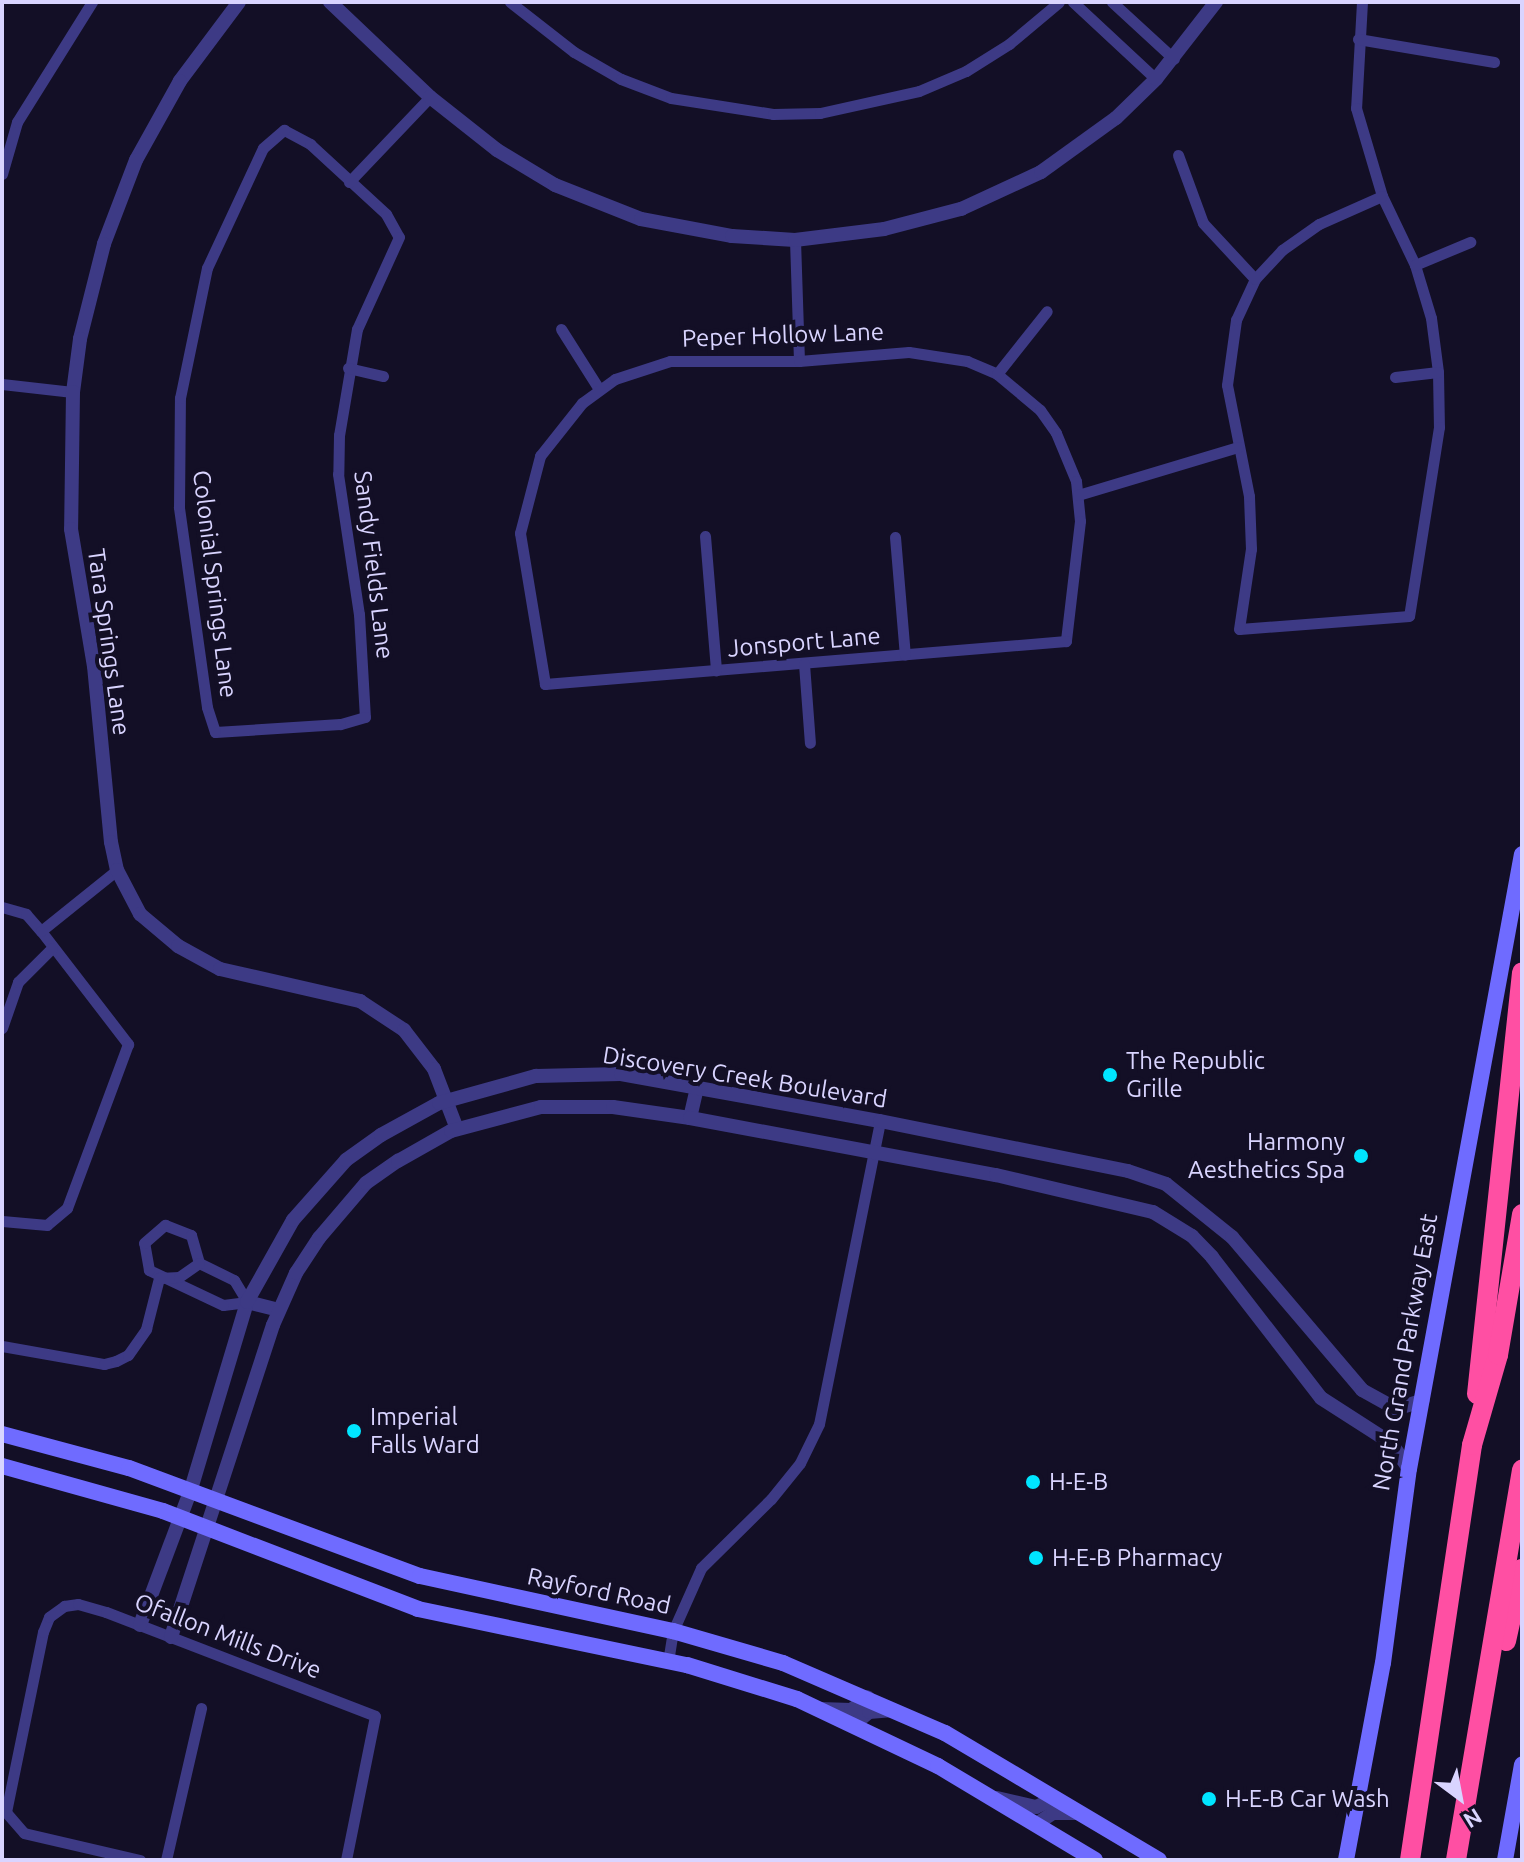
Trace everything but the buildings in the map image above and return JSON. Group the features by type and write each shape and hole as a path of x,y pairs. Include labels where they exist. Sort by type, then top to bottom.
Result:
{"highway":[{"path":"1410,1860 1472,1445 1522,972"},
{"path":"1472,1445 1498,1355 1522,1214"},
{"path":"1456,1860 1522,1470"},
{"path":"1480,1720 1494,1692 1522,1569"}],"main road":[{"name":"North Grand Parkway East","path":"1346,1860 1383,1663 1409,1469 1522,854"},
{"name":"Rayford Road","path":"2,1434 91,1456 191,1489 420,1576 673,1631 773,1659 898,1710 1159,1860"},
{"path":"2,1466 177,1517 337,1582 429,1612 722,1674 820,1709 997,1798 1095,1860"},
{"path":"1505,1860 1522,1765"}],"street":[{"path":"2,174 17,122 92,2"},
{"name":"Tara Springs Lane","path":"239,2 180,81 136,160 96,273 73,392 71,529 117,870 140,914 210,964 360,1001 389,1019 427,1057 457,1129"},
{"path":"330,2 430,97 497,150 555,185 641,219 732,236 795,240 884,229 961,209 1041,172 1116,118 1174,59 1216,2"},
{"path":"510,2 574,52 621,79 683,101 773,114 820,113 919,91 966,71 1009,44 1059,2"},
{"path":"1073,2 1156,79"},
{"path":"1112,2 1174,59"},
{"path":"1362,2 1356,108 1382,196 1415,265 1431,318 1438,372 1439,427 1409,616 1239,629 1251,549 1249,496 1227,385 1236,320 1255,279 1282,250 1319,224 1382,196"},
{"path":"1358,39 1494,62"},
{"path":"349,182 430,97"},
{"name":"Colonial Springs Lane","path":"349,182 310,144 284,130 263,148 207,268 180,398 179,507 207,707 215,732 340,724 365,717"},
{"path":"1178,155 1203,223 1255,279"},
{"name":"Sandy Fields Lane","path":"349,182 386,214 399,237 371,291 348,368 338,474 359,614 365,717"},
{"path":"795,240 799,361"},
{"path":"1415,265 1470,242"},
{"path":"997,374 1047,311"},
{"path":"561,329 599,389"},
{"name":"Peper Hollow Lane","path":"545,684 523,560 525,499 540,456 564,421 599,389 670,361 799,361 936,354 997,374 1040,410 1056,433 1078,495 1080,521 1066,641"},
{"path":"348,368 383,376"},
{"path":"1395,377 1438,372"},
{"path":"2,384 73,392"},
{"path":"1078,495 1238,447"},
{"path":"705,536 716,671"},
{"path":"895,537 905,655"},
{"name":"Jonsport Lane","path":"545,684 1066,641"},
{"path":"804,664 810,743"},
{"path":"41,931 117,870"},
{"path":"2,907 26,914 41,931 125,1037 128,1053 67,1208 47,1225 2,1221"},
{"path":"2,1028 18,982 52,948"},
{"name":"Discovery Creek Boulevard","path":"140,1625 177,1517 191,1489 247,1302 293,1220 346,1160 447,1100 506,1083 569,1073 621,1074 880,1121 1128,1171 1166,1184 1232,1237 1362,1390 1396,1409 1423,1400"},
{"path":"690,1118 697,1088"},
{"name":"Discovery Creek Boulevard","path":"171,1637 279,1310 319,1238 366,1183 457,1129 512,1113 570,1105 690,1118 1120,1201 1153,1212 1192,1236 1212,1257 1321,1398 1391,1443 1409,1469"},
{"path":"668,1662 673,1631 701,1568 771,1499 800,1463 819,1424 880,1121"},
{"path":"247,1302 234,1280 199,1263 191,1235 165,1225 144,1243 143,1258 159,1278 223,1305 247,1302 279,1310"},
{"path":"159,1278 179,1277 199,1263"},
{"path":"2,1346 104,1364 116,1361 128,1355 146,1329 159,1278"},
{"name":"Ofallon Mills Drive","path":"140,1860 35,1836 13,1824 4,1805 43,1632 49,1617 64,1606 78,1604 140,1625 375,1716 346,1860"},
{"path":"820,1709 851,1710 868,1697"},
{"path":"166,1860 201,1708"},
{"path":"855,1724 869,1712 898,1710"},
{"path":"997,1798 1036,1807 1055,1798"},
{"path":"1038,1823 1053,1813 1080,1813"}],"place":[{"name":"The Republic Grille","path":"1110,1075"},
{"name":"Harmony Aesthetics Spa","path":"1361,1156"},
{"name":"Imperial Falls Ward","path":"354,1431"},
{"name":"H-E-B","path":"1033,1482"},
{"name":"H-E-B Pharmacy","path":"1036,1558"},
{"name":"H-E-B Car Wash","path":"1209,1799"}]}
